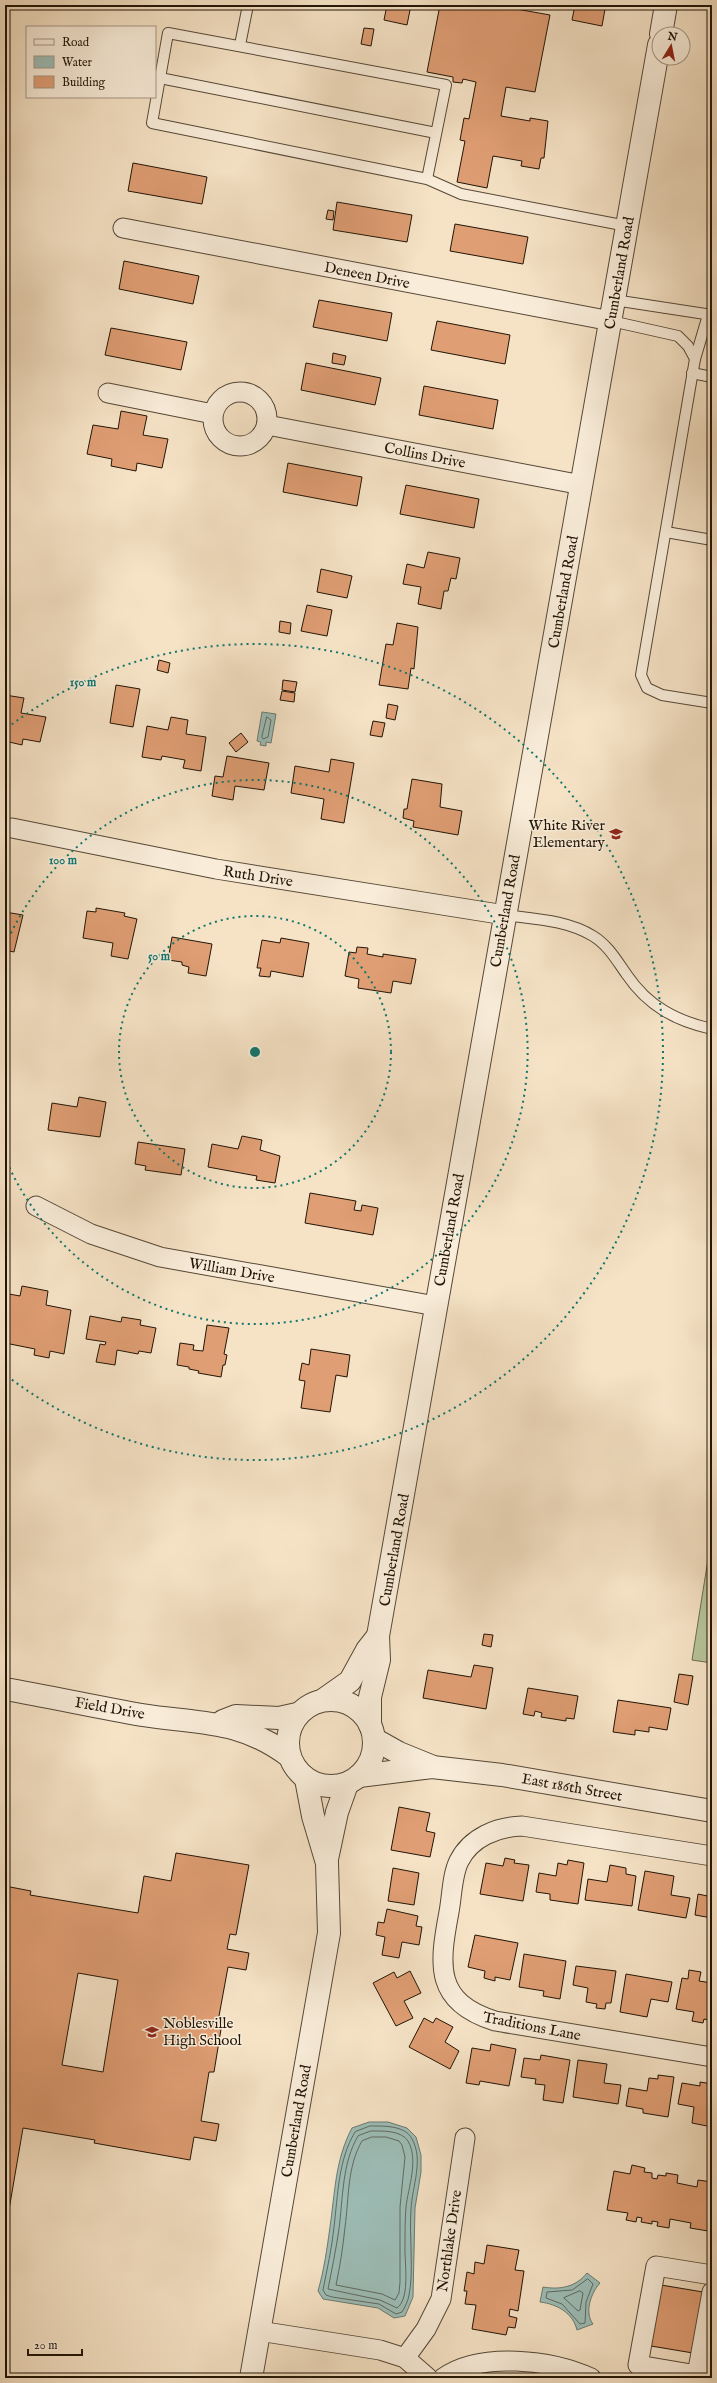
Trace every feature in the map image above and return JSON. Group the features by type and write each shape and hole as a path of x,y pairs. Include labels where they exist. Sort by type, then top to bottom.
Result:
{"street":[{"path":"662,26 666,5"},
{"name":"Cumberland Road","path":"372,1732 370,1697 380,1660 378,1636 655,66"},
{"name":"Deneen Drive","path":"123,228 611,321"},
{"path":"237,392 245,392 254,395 265,407 267,425 264,433 256,442 244,447 235,446 224,441 215,431 213,414 221,399 237,392"},
{"path":"108,393 213,414"},
{"name":"Collins Drive","path":"267,425 582,485"},
{"name":"Ruth Drive","path":"12,828 216,870 505,915"},
{"name":"William Drive","path":"36,1206 91,1234 160,1257 436,1306"},
{"name":"Cumberland Road","path":"323,1700 350,1681 367,1650 378,1636"},
{"name":"Field Drive","path":"5,1689 144,1715 216,1723"},
{"path":"323,1700 338,1700 352,1705 363,1713 372,1732 373,1753 368,1766 353,1780 333,1787 319,1785 306,1779 295,1769 288,1756 270,1742 248,1731 216,1723 236,1716 279,1718 297,1714 309,1705 323,1700"},
{"path":"288,1756 287,1742 290,1727 297,1714"},
{"name":"East 186th Street","path":"372,1732 399,1753 432,1767"},
{"name":"East 186th Street","path":"353,1780 432,1767 502,1775 712,1811"},
{"name":"Cumberland Road","path":"306,1779 313,1816 327,1863"},
{"name":"Cumberland Road","path":"251,2378 328,1933 327,1863 337,1812 353,1780"},
{"name":"Traditions Lane","path":"712,1856 522,1826 494,1830 469,1847 459,1861 442,1954 442,1971 447,1985 460,2004 475,2015 495,2021 712,2057"},
{"name":"Northlake Drive","path":"405,2358 426,2329 441,2299 465,2138"},
{"path":"712,2275 656,2266 638,2365 697,2376 712,2292"},
{"path":"259,2331 380,2350 405,2358 428,2378"},
{"path":"443,2378 456,2371 473,2366 512,2361 536,2362 577,2372 591,2378"}],"lane":[{"path":"240,45 248,5"},
{"path":"427,179 446,85 240,45 168,33 152,123 427,179 461,194 627,226"},
{"path":"160,78 436,133"},
{"path":"614,300 710,315 694,359 641,674 647,688 662,695 712,703"},
{"path":"611,321 678,336 688,346 694,359"},
{"path":"692,373 712,376"},
{"path":"666,532 712,540"},
{"path":"505,915 561,923 579,929 594,937 608,949 635,986 651,1003 687,1022 712,1029"}],"green space":[{"path":"712,1534 712,1663 692,1660"}],"water":[{"path":"262,712 276,714 271,743 266,742 266,746 260,745 261,742 257,741"},
{"path":"369,2122 388,2122 407,2128 416,2137 421,2155 421,2172 415,2208 413,2297 405,2316 394,2318 378,2308 323,2299 318,2291 325,2259 336,2177 342,2152 352,2128"},
{"path":"587,2273 600,2283 591,2297 589,2308 590,2319 593,2324 577,2330 572,2319 563,2310 540,2302 543,2287 561,2288 578,2282"}],"building":[{"path":"387,5 411,5 407,25 384,20"},
{"path":"440,5 494,5 550,15 535,92 506,87 501,116 530,121 530,118 548,121 544,158 541,158 539,169 521,166 522,161 493,156 487,188 457,182 465,141 460,140 464,118 469,119 476,82 463,79 462,83 453,82 453,77 427,72"},
{"path":"575,5 609,5 608,9 605,9 602,26 572,20"},
{"path":"364,28 374,29 371,46 361,44"},
{"path":"133,163 207,177 202,204 128,191"},
{"path":"337,202 412,215 407,242 333,230"},
{"path":"328,210 334,211 333,220 326,219"},
{"path":"455,224 528,237 523,264 450,251"},
{"path":"124,261 199,276 193,304 119,289"},
{"path":"319,300 392,313 387,341 313,327"},
{"path":"437,321 510,335 505,364 431,350"},
{"path":"111,328 187,342 181,370 105,355"},
{"path":"333,353 346,356 344,365 332,363"},
{"path":"306,363 381,378 375,405 301,390"},
{"path":"424,386 498,400 493,429 419,415"},
{"path":"121,411 147,416 143,435 168,439 162,468 137,463 136,471 111,466 112,459 87,454 93,425 118,429"},
{"path":"288,463 362,477 357,506 283,492"},
{"path":"406,485 479,499 474,528 400,514"},
{"path":"428,552 460,558 456,579 451,578 448,591 444,591 441,609 418,604 421,587 403,584 407,564 424,568"},
{"path":"321,569 352,576 347,598 317,592"},
{"path":"307,605 332,610 327,636 301,631"},
{"path":"280,621 291,623 290,634 279,632"},
{"path":"397,623 418,627 414,669 411,668 408,689 379,685 386,644 393,645"},
{"path":"159,660 170,663 168,673 157,670"},
{"path":"283,680 297,682 295,692 282,690"},
{"path":"116,685 140,689 133,727 110,723"},
{"path":"282,691 295,693 294,702 280,700"},
{"path":"5,695 24,698 21,713 46,717 40,742 23,739 22,745 5,741"},
{"path":"388,704 398,706 395,720 386,718"},
{"path":"171,717 188,720 186,734 206,737 201,771 183,768 185,760 162,756 161,760 142,757 147,726 168,730"},
{"path":"373,721 385,723 382,737 370,735"},
{"path":"241,733 248,742 236,752 229,743"},
{"path":"227,756 269,763 264,790 235,786 233,800 212,796 215,776 223,777"},
{"path":"331,759 354,763 344,823 321,819 324,799 291,793 295,766 329,772"},
{"path":"412,779 442,784 440,807 462,811 458,835 413,827 414,821 403,818 404,809 407,809"},
{"path":"96,908 125,913 124,916 137,919 128,959 111,956 113,943 83,938 87,911 96,912"},
{"path":"5,912 23,915 14,952 5,950"},
{"path":"172,937 212,944 206,976 188,973 189,967 182,965 182,962 168,960"},
{"path":"281,938 309,943 303,977 271,971 270,977 259,976 261,968 257,968 262,940 280,943"},
{"path":"357,947 368,948 367,954 383,957 383,954 416,959 411,984 393,981 391,993 358,988 359,979 345,976 349,952 356,953"},
{"path":"79,1097 106,1102 100,1137 48,1130 52,1103 77,1107"},
{"path":"242,1136 262,1140 260,1150 280,1156 275,1183 256,1180 257,1176 208,1167 212,1144 238,1149"},
{"path":"138,1142 185,1149 181,1175 145,1170 146,1166 135,1164"},
{"path":"310,1193 356,1201 354,1210 361,1211 362,1205 378,1208 373,1235 305,1223"},
{"path":"22,1286 48,1291 46,1305 71,1310 64,1354 50,1351 49,1358 34,1355 35,1349 5,1343 5,1312 9,1294 20,1296"},
{"path":"90,1316 121,1322 122,1317 141,1320 140,1325 156,1328 151,1353 139,1351 138,1354 117,1350 115,1365 96,1362 100,1344 105,1345 106,1342 86,1339"},
{"path":"207,1325 229,1328 224,1354 227,1355 225,1365 223,1365 221,1377 198,1373 199,1371 189,1369 189,1367 177,1365 180,1343 194,1345 193,1350 203,1351"},
{"path":"311,1349 350,1355 347,1377 336,1375 330,1412 301,1408 305,1381 299,1380 302,1363 309,1365"},
{"path":"484,1634 493,1635 491,1647 482,1645"},
{"path":"474,1665 493,1668 486,1709 423,1698 428,1670 471,1677"},
{"path":"679,1674 693,1676 688,1705 674,1702"},
{"path":"528,1688 578,1696 574,1719 566,1718 566,1721 541,1717 542,1713 535,1711 534,1716 523,1714"},
{"path":"618,1700 671,1708 667,1730 649,1727 649,1732 635,1730 635,1735 613,1732"},
{"path":"399,1807 430,1813 426,1831 435,1833 430,1857 391,1850"},
{"path":"176,1853 249,1865 236,1935 230,1934 227,1949 249,1953 246,1970 228,1967 219,2016 223,2017 214,2072 209,2072 201,2121 219,2124 216,2141 194,2137 190,2160 94,2143 95,2140 23,2128 5,2233 5,1886 31,1891 30,1895 138,1913 144,1876 171,1881","holes":["78,1973 118,1980 103,2072 62,2065"]},
{"path":"505,1858 515,1860 514,1863 529,1865 523,1901 480,1894 486,1863 503,1866"},
{"path":"568,1860 584,1863 578,1904 550,1900 550,1894 536,1892 539,1873 556,1876 558,1863 567,1865"},
{"path":"610,1865 626,1868 626,1874 636,1876 632,1906 585,1900 588,1879 607,1882"},
{"path":"393,1868 419,1873 414,1905 388,1901"},
{"path":"645,1871 674,1876 671,1895 690,1898 686,1918 638,1910"},
{"path":"698,1894 712,1897 712,1918 695,1915"},
{"path":"387,1909 418,1916 416,1926 422,1927 419,1945 402,1942 399,1958 382,1955 385,1937 376,1935 378,1922 384,1923"},
{"path":"475,1935 518,1943 510,1980 495,1977 495,1981 484,1978 485,1971 468,1967"},
{"path":"524,1954 566,1961 560,1999 543,1996 544,1991 519,1987"},
{"path":"576,1966 616,1971 611,2003 606,2003 605,2009 596,2008 597,2004 586,2002 588,1988 573,1985"},
{"path":"689,1970 701,1972 699,1981 712,1983 712,2021 704,2019 703,2023 692,2021 694,2012 676,2009 682,1978 688,1979"},
{"path":"410,1971 421,1993 404,2001 413,2018 396,2026 373,1983 394,1972 397,1978"},
{"path":"626,1974 672,1982 668,2002 651,1999 647,2017 620,2012"},
{"path":"424,2018 433,2023 436,2018 453,2027 445,2042 459,2051 450,2069 409,2047"},
{"path":"491,2044 516,2049 509,2086 480,2081 479,2085 466,2083 472,2048 490,2051"},
{"path":"541,2055 570,2060 563,2103 543,2100 545,2085 535,2084 536,2079 521,2077 524,2058 540,2060"},
{"path":"578,2060 607,2064 604,2083 621,2085 618,2104 573,2097"},
{"path":"658,2075 674,2077 668,2117 643,2113 643,2109 626,2106 629,2088 647,2091 649,2078 658,2079"},
{"path":"700,2082 712,2084 712,2127 692,2123 694,2107 678,2104 682,2083 700,2086"},
{"path":"632,2165 645,2168 644,2172 652,2173 652,2178 657,2179 658,2175 666,2176 666,2173 678,2175 677,2183 697,2187 698,2180 712,2182 712,2227 709,2227 708,2231 690,2228 691,2223 670,2219 669,2228 657,2226 658,2222 652,2221 652,2224 641,2222 642,2218 637,2217 636,2222 626,2220 628,2213 607,2210 614,2171 630,2174"},
{"path":"487,2245 519,2250 515,2270 524,2271 518,2311 510,2309 509,2316 517,2318 515,2328 508,2327 506,2335 472,2329 476,2305 465,2304 467,2291 464,2291 467,2272 474,2274 475,2262 484,2264"},
{"path":"661,2285 703,2292 693,2353 651,2346"}],"place":[{"name":"White River Elementary","path":"616,834"},
{"name":"Noblesville High School","path":"152,2032"}]}
